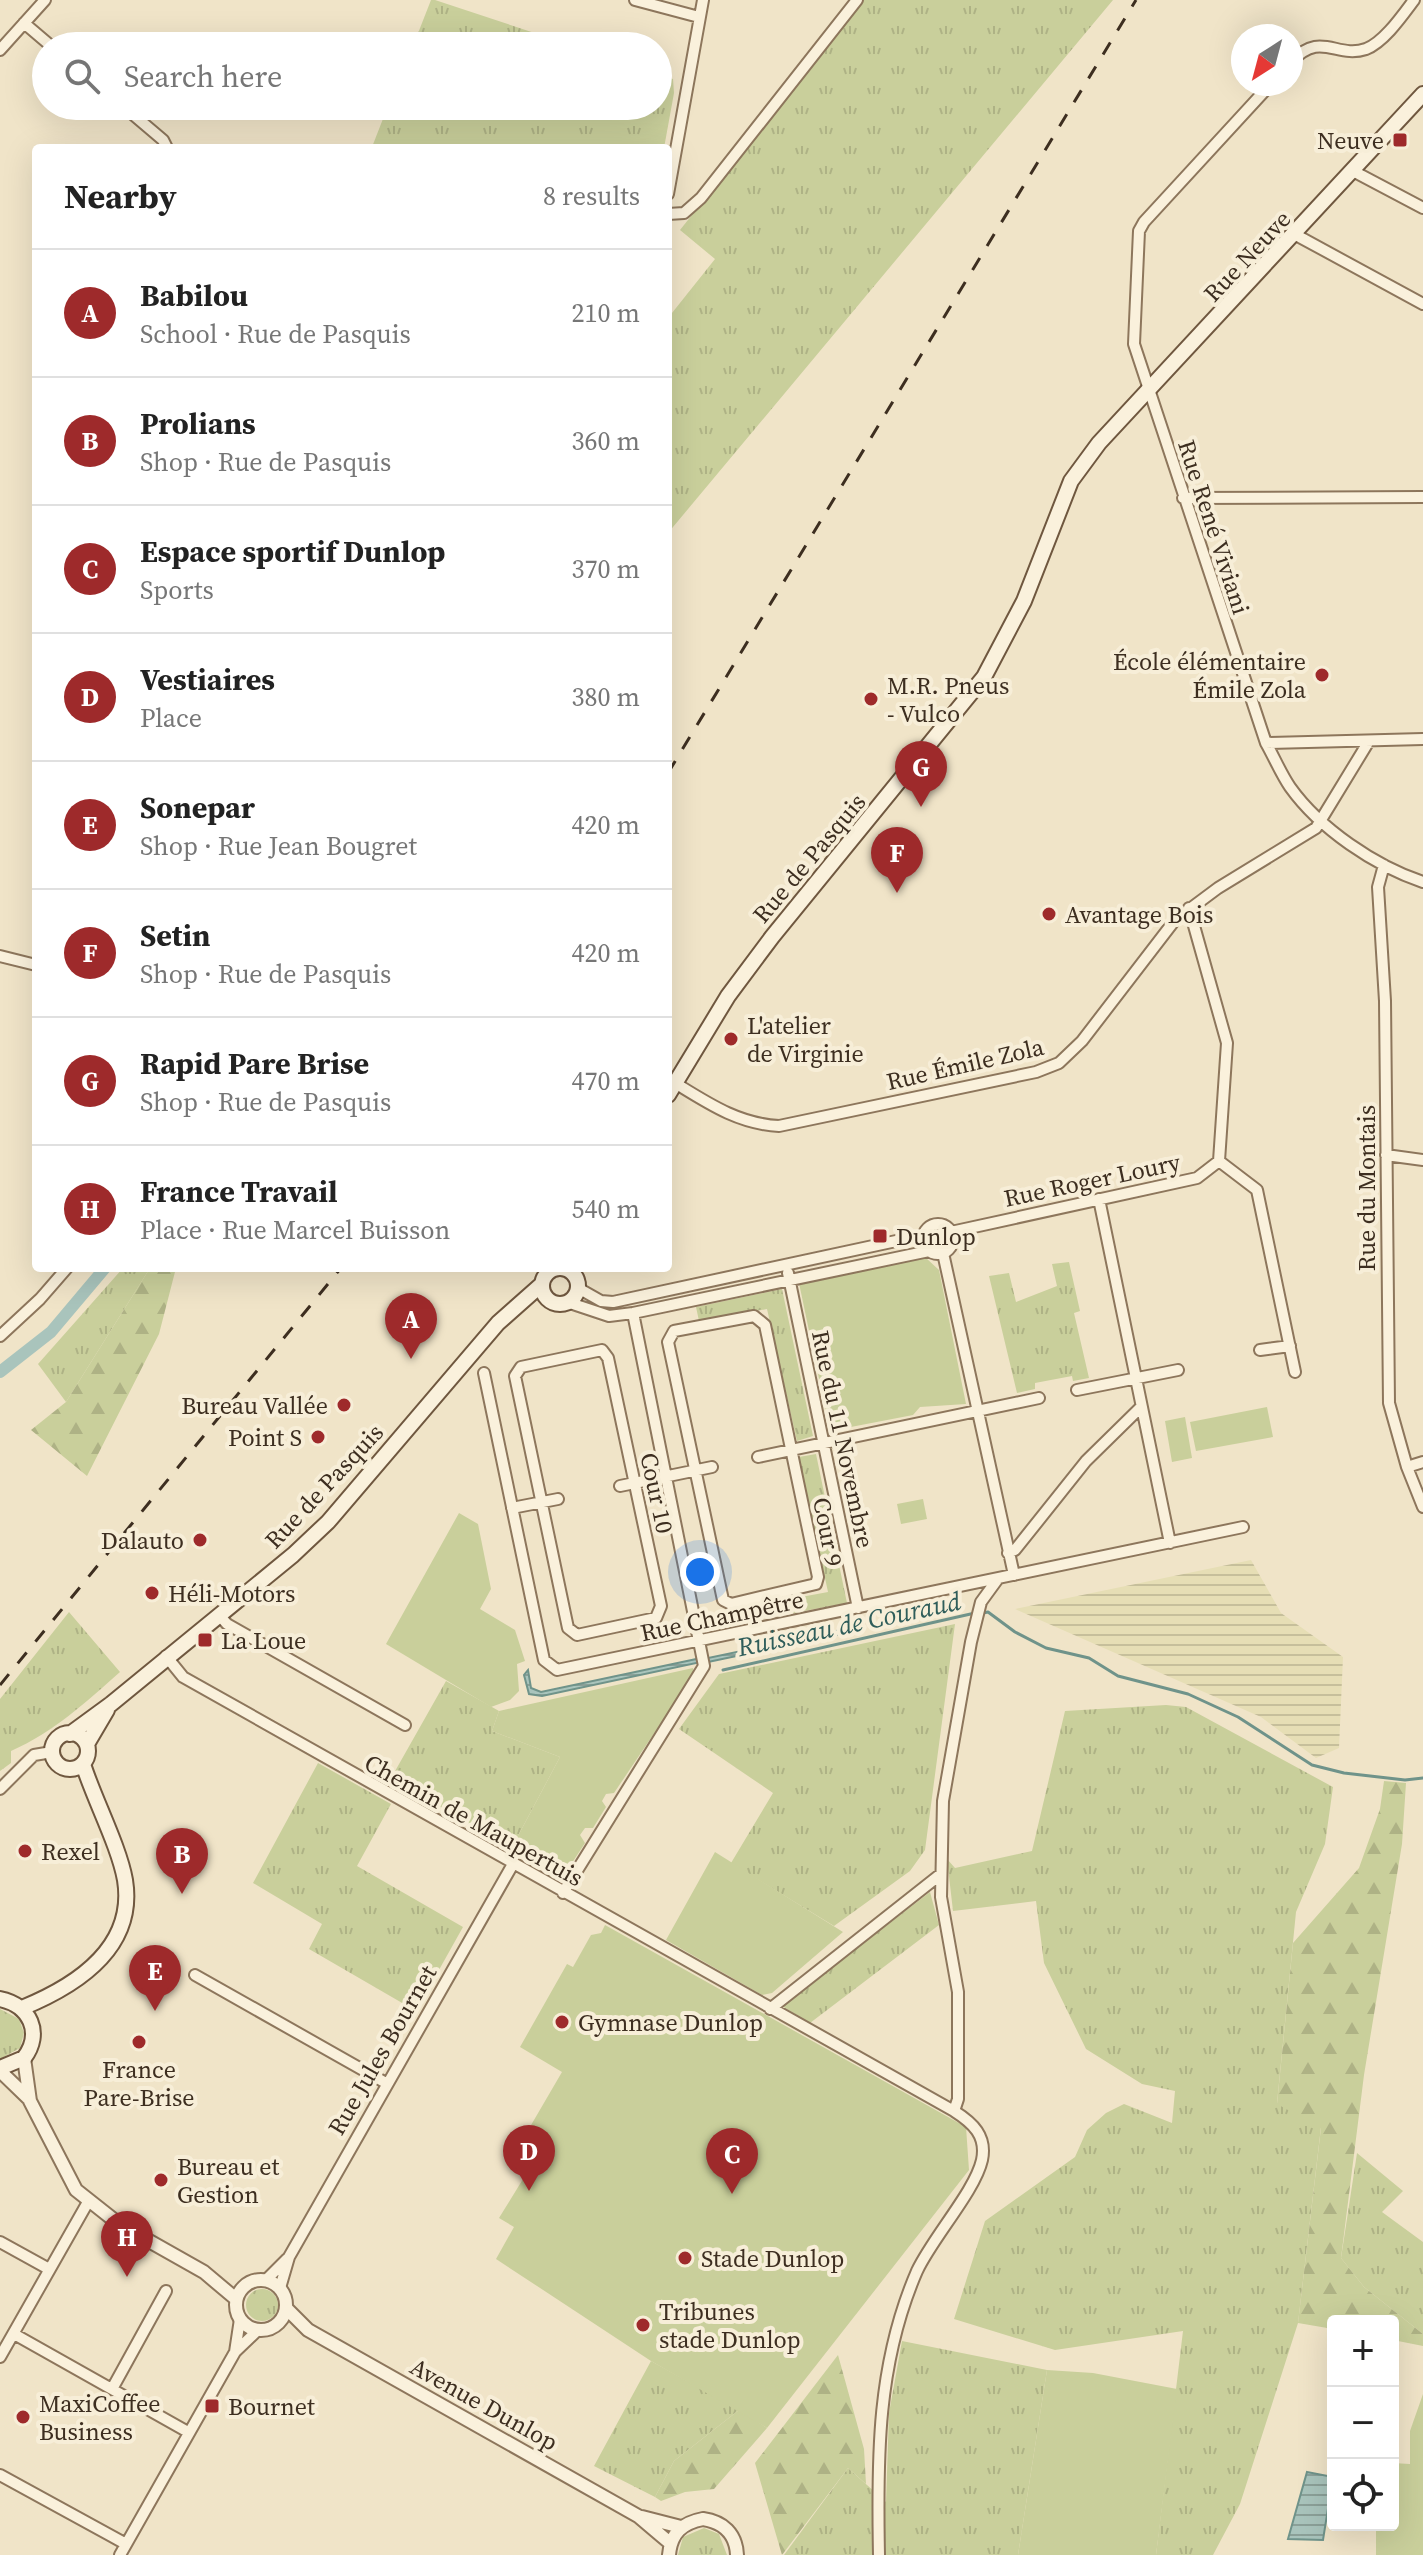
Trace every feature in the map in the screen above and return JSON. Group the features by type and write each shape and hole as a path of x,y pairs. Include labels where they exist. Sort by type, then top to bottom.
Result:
{"main road":[{"name":"Rue Neuve","path":"1099,443 1296,235 1423,94"},
{"name":"Rue de Pasquis","path":"672,1089 728,996 772,937 984,677 1024,601 1071,481 1099,443"},
{"name":"Rue de Pasquis","path":"70,1734 268,1577 328,1522 512,1308 542,1284 565,1272"},
{"path":"512,1308 549,1299 567,1302 565,1272"},
{"path":"542,1284 549,1299"},
{"name":"Rue de Pasquis","path":"87,1744 111,1704"},
{"path":"70,1734 80,1736 87,1744 88,1755 78,1766 56,1763 52,1752 55,1741 70,1734"},
{"path":"33,2029 62,1991 99,1961 116,1938 124,1914 125,1879 78,1766"},
{"path":"22,2008 62,1991"},
{"path":"0,1999 22,2008 33,2029 32,2044 24,2058 0,2070"}],"street":[{"path":"0,50 45,0"},
{"path":"635,0 699,17"},
{"path":"672,171 703,0"},
{"path":"672,214 684,213 701,198 857,0"},
{"path":"1303,52 1309,47 1324,45 1358,51 1370,47 1414,0"},
{"path":"24,23 35,32"},
{"name":"Rue René Viviani","path":"1260,96 1139,231 1134,344 1266,743 1290,787 1321,821 1384,865 1423,882"},
{"path":"139,120 165,144"},
{"path":"1353,171 1423,208"},
{"path":"1296,235 1423,304"},
{"path":"1183,498 1423,497"},
{"path":"1266,743 1423,739"},
{"path":"1321,821 1369,741"},
{"name":"Rue Émile Zola","path":"672,1089 756,1125 779,1126 1036,1072 1059,1063 1082,1041 1164,931 1189,908 1316,828 1321,821"},
{"name":"Rue du Montais","path":"1384,865 1378,887 1385,1001 1389,1403 1407,1467 1423,1507"},
{"path":"1189,908 1228,1056 1218,1137 1219,1161 1257,1190 1295,1372"},
{"path":"0,956 32,964"},
{"path":"1386,1155 1423,1160"},
{"name":"Rue Roger Loury","path":"567,1302 609,1316 633,1313 924,1235 934,1225 944,1226 951,1232 1197,1178 1219,1161"},
{"path":"1099,1199 1170,1543"},
{"path":"951,1232 951,1246 943,1253 1014,1575"},
{"path":"924,1235 924,1244 929,1251"},
{"name":"Rue Roger Loury","path":"565,1272 601,1301 613,1302 929,1251 943,1253"},
{"path":"0,1336 64,1272"},
{"name":"Rue du 11 Novembre","path":"788,1272 858,1608"},
{"path":"563,1893 702,1674 701,1640 633,1313"},
{"name":"Cour 9","path":"754,1316 762,1320 817,1582 731,1604 723,1600 694,1471 668,1342 674,1331 754,1316"},
{"path":"1260,1350 1290,1346"},
{"name":"Cour 10","path":"602,1350 607,1353 635,1483 660,1613 656,1618 577,1635 568,1628 541,1502 515,1376 521,1367 602,1350"},
{"path":"1077,1390 1178,1370"},
{"path":"484,1373 512,1508 558,1499"},
{"path":"758,1457 1039,1398"},
{"path":"1008,1553 1015,1550 1070,1485 1086,1461 1141,1407"},
{"path":"1407,1467 1423,1462"},
{"path":"620,1486 712,1467"},
{"name":"Rue Champêtre","path":"512,1508 544,1660 549,1668 557,1670 1243,1527"},
{"path":"954,2111 958,2099 959,2000 941,1897 945,1786 963,1679 980,1611 997,1580"},
{"path":"219,1615 227,1624 405,1725"},
{"name":"Chemin de Maupertuis","path":"166,1656 183,1677 954,2111 978,2130 983,2143 983,2158 967,2191 932,2240 894,2336 883,2390 877,2453 879,2555"},
{"path":"0,1789 34,1755 52,1752"},
{"name":"Rue Jules Bournet","path":"280,2288 289,2257 513,1864"},
{"path":"770,2009 941,1874"},
{"path":"195,1975 386,2083"},
{"path":"24,2058 30,2101 66,2175 88,2202 204,2272 236,2299 240,2319 235,2352"},
{"path":"0,2070 30,2101"},
{"path":"0,2357 88,2202"},
{"path":"0,2242 49,2269"},
{"name":"Rue Jules Bournet","path":"266,2280 289,2257"},
{"path":"120,2555 235,2352 258,2330 276,2325 286,2308 280,2288 266,2280 245,2285 204,2272"},
{"path":"236,2299 245,2285"},
{"path":"112,2389 166,2291"},
{"name":"Avenue Dunlop","path":"286,2308 308,2330 638,2516 681,2527 703,2519 715,2521 733,2536 737,2555"},
{"path":"240,2319 258,2330"},
{"name":"Avenue Dunlop","path":"276,2325 308,2330"},
{"path":"14,2334 188,2432"},
{"path":"0,2475 126,2544"},
{"name":"Avenue Dunlop","path":"638,2516 670,2549"},
{"path":"670,2549 681,2527"}],"shaded area":[{"path":"1251,1560 1281,1613 1343,1657 1339,1748 1316,1758 1261,1717 1015,1609"}],"green space":[{"path":"431,0 435,0 532,32 418,32"},
{"path":"863,0 1113,0 672,528 672,313 715,259 680,230"},
{"path":"383,120 669,120 665,144 373,144"},
{"path":"926,1258 939,1270 966,1404 920,1407 913,1415 830,1431 799,1283"},
{"path":"1069,1262 1080,1311 1074,1313 1089,1378 1073,1381 1072,1376 1035,1383 1035,1389 1017,1393 989,1276 1009,1273 1016,1302 1057,1286 1052,1264"},
{"path":"119,1272 147,1272 66,1402 38,1364"},
{"path":"147,1272 175,1272 159,1334 87,1476 31,1430 66,1402"},
{"path":"782,1289 813,1436 797,1441 767,1309 699,1321 696,1307"},
{"path":"1267,1407 1273,1437 1196,1451 1190,1422"},
{"path":"1185,1417 1192,1458 1172,1462 1165,1421"},
{"path":"816,1454 847,1603 777,1616 774,1602 828,1592 799,1457"},
{"path":"923,1499 927,1519 901,1524 897,1504"},
{"path":"459,1513 478,1524 491,1589 480,1609 515,1630 525,1661 517,1664 519,1691 510,1700 491,1707 386,1644"},
{"path":"69,1612 120,1672 55,1726 11,1751 11,1763 0,1771 0,1699"},
{"path":"955,1624 925,1850 910,1871 834,1926 731,1863 773,1793 679,1729 719,1674"},
{"path":"693,1668 694,1674 614,1793 606,1794 602,1801 606,1807 593,1828 585,1828 580,1835 585,1843 568,1869 556,1873 511,1849 560,1757 492,1731 499,1711"},
{"path":"446,1681 499,1711 492,1731 560,1757 511,1849 390,1780"},
{"path":"1166,1705 1186,1707 1333,1787 1325,1844 1296,1912 1277,2103 1321,2127 1298,2323 1240,2504 1213,2555 1156,2555 1183,2331 1055,2350 954,2319 985,2221 1075,2157 1087,2130 1106,2113 1124,2104 1172,2123 1175,2091 1142,2084 1086,2049 1044,1963 1036,1901 953,1911 947,1859 955,1868 1032,1851 1065,1711"},
{"path":"318,1763 391,1804 357,1866 463,1927 416,2011 309,1949 322,1924 253,1883"},
{"path":"1384,1781 1406,1783 1402,1844 1364,2075 1341,2258 1364,2287 1423,2334 1423,2346 1399,2341 1399,2315 1327,2315 1327,2328 1298,2323 1321,2128 1277,2104 1293,1943 1359,1868 1380,1809"},
{"path":"715,1852 843,1932 772,1993 762,1995 666,1940"},
{"path":"930,1892 939,1925 810,2023 782,2006"},
{"path":"605,1925 966,2127 969,2170 767,2428 651,2361 496,2259 514,2227 499,2218 531,2166 513,2156 562,2072 520,2047 567,1964 573,1967 591,1935 601,1933"},
{"path":"0,2009 19,2019 24,2033 20,2048 0,2059"},
{"path":"1357,2153 1403,2191 1382,2212 1423,2242 1423,2334 1364,2287 1341,2258"},
{"path":"262,2289 273,2294 278,2305 273,2316 262,2321 251,2316 246,2305 251,2294"},
{"path":"902,2341 1047,2370 1018,2555 784,2555 848,2468 886,2502 889,2413"},
{"path":"838,2355 864,2449 866,2484 848,2468 782,2555 755,2463"},
{"path":"651,2361 739,2410 674,2461 655,2497 594,2466"},
{"path":"1047,2370 1093,2373 1177,2389 1156,2555 1018,2555"},
{"path":"1423,2394 1423,2555 1376,2555 1376,2531 1399,2531 1399,2463 1410,2464 1410,2431"},
{"path":"739,2410 767,2428 714,2489 685,2492 661,2501 655,2497 674,2461"},
{"path":"704,2528 719,2534 727,2555 678,2555 683,2537"}],"water":[{"path":"836,1631 837,1635 708,1662 708,1658"},
{"path":"701,1658 701,1662 542,1696 529,1694 524,1675 528,1670 531,1688 541,1692"},
{"path":"1307,2472 1327,2476 1327,2515 1323,2540 1288,2539"}],"waterway":[{"path":"0,1372 51,1332 102,1272"},
{"name":"Ruisseau de Couraud","path":"983,1613 988,1612 1015,1632 1046,1648 1089,1658 1118,1676 1188,1694 1238,1717 1312,1765 1344,1773 1405,1780 1423,1778"},
{"name":"Ruisseau de Couraud","path":"723,1670 975,1613"}],"railway":[{"path":"672,766 1136,0"},
{"path":"0,1685 338,1272"}],"place":[{"name":"Neuve","path":"1400,140"},
{"name":"École élémentaire Émile Zola","path":"1322,675"},
{"name":"M.R. Pneus - Vulco","path":"871,699"},
{"name":"Rapid Pare Brise","path":"921,807"},
{"name":"Setin","path":"897,893"},
{"name":"Avantage Bois","path":"1049,914"},
{"name":"L'atelier de Virginie","path":"731,1039"},
{"name":"Dunlop","path":"880,1236"},
{"name":"Babilou","path":"411,1359"},
{"name":"Bureau Vallée","path":"344,1405"},
{"name":"Point S","path":"318,1437"},
{"name":"Dalauto","path":"200,1540"},
{"name":"Héli-Motors","path":"152,1593"},
{"name":"La Loue","path":"205,1640"},
{"name":"Rexel","path":"25,1851"},
{"name":"Prolians","path":"182,1894"},
{"name":"Sonepar","path":"155,2011"},
{"name":"Gymnase Dunlop","path":"562,2022"},
{"name":"France Pare-Brise","path":"139,2042"},
{"name":"Bureau et Gestion","path":"161,2180"},
{"name":"Vestiaires","path":"529,2191"},
{"name":"Espace sportif Dunlop","path":"732,2194"},
{"name":"Stade Dunlop","path":"685,2258"},
{"name":"France Travail","path":"127,2277"},
{"name":"Tribunes stade Dunlop","path":"643,2325"},
{"name":"Bournet","path":"212,2406"},
{"name":"MaxiCoffee Business","path":"23,2417"}]}
